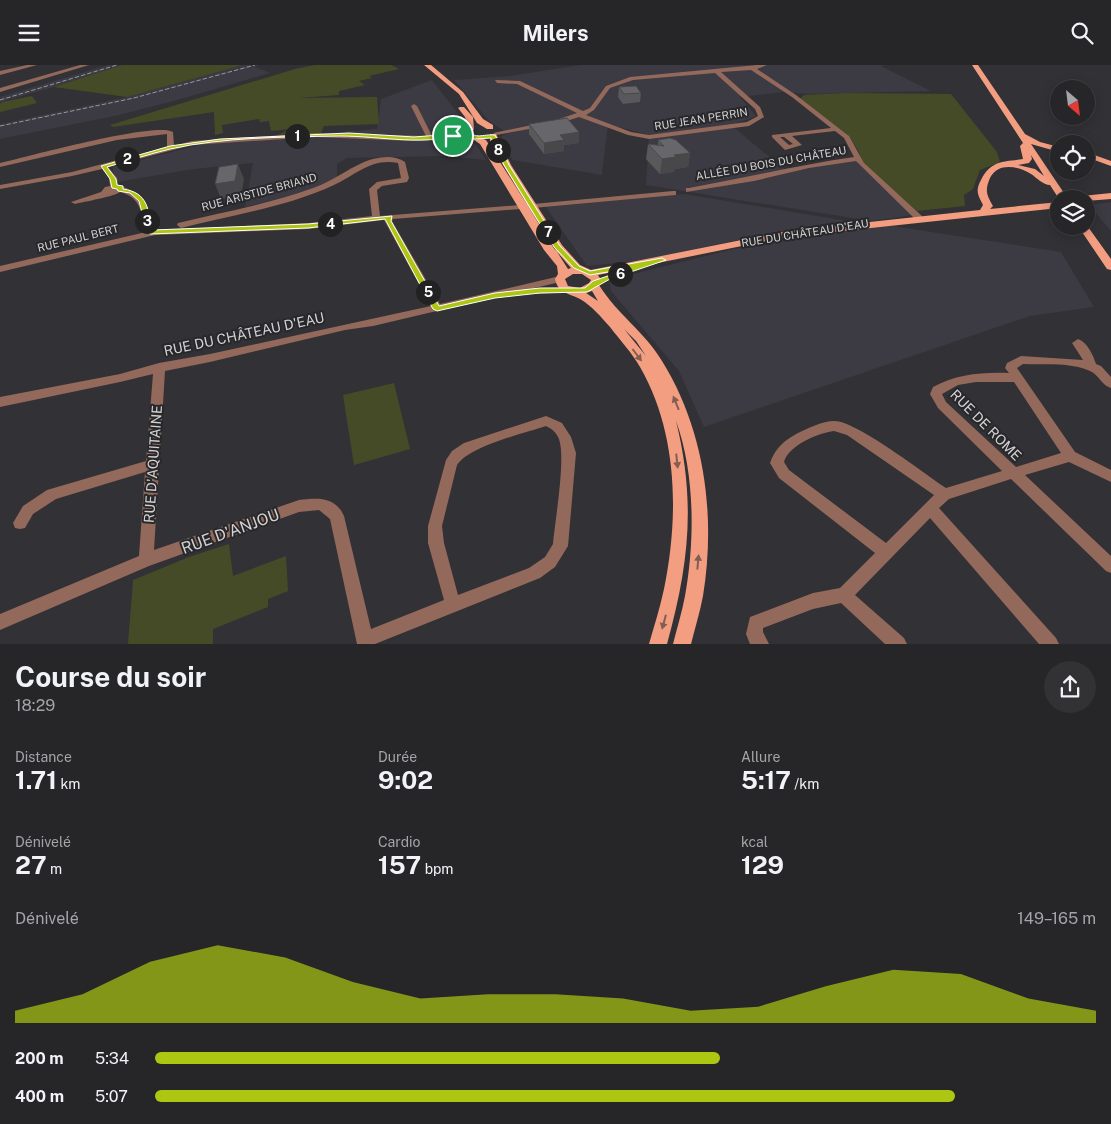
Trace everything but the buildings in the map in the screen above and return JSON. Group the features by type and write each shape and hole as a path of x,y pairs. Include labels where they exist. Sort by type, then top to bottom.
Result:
{"main road":[{"path":"419,65 453,95 468,117 470,133 482,142 548,250 562,266 562,286 591,301 608,316 646,366 662,401 678,461 680,536 672,590 658,644"},
{"path":"427,65 461,93 480,121 493,131 494,142 558,247 576,267 591,278 605,304 640,338 657,363 675,399 690,439 695,466 700,535 694,596 682,644"},
{"path":"975,65 1050,178"},
{"path":"470,133 493,131"},
{"path":"470,133 493,131"},
{"path":"1020,133 1037,144 1050,148"},
{"path":"997,206 981,196 982,186 990,170 1026,161 1028,155 1024,146 1028,145"},
{"path":"1050,155 1045,160 1050,171"},
{"path":"1095,158 1111,164"},
{"path":"1006,165 1032,171 1058,189"},
{"path":"1051,180 1058,189"},
{"path":"1095,197 1111,195"},
{"path":"1095,201 1111,199"},
{"name":"RUE DU CHÂTEAU D'EAU","path":"591,278 662,260 785,234 918,218 997,206 1050,204"},
{"name":"RUE DU CHÂTEAU D'EAU","path":"918,218 997,206"},
{"path":"1089,235 1111,267"},
{"path":"561,277 576,270 591,278"},
{"path":"572,291 587,290 591,278"}],"street":[{"path":"0,73 34,65"},
{"path":"0,90 86,65"},
{"path":"493,131 557,122 582,114 592,109 608,87 617,83 647,76 752,68 764,65"},
{"path":"752,68 787,91 847,137 858,159 918,218"},
{"name":"RUE JEAN PERRIN","path":"582,114 630,134 649,137 749,124 762,117 758,108 715,70"},
{"path":"496,81 518,82 582,114"},
{"path":"414,106 430,138"},
{"path":"786,135 788,133 838,129"},
{"path":"0,165 117,138 163,131 170,132 170,147"},
{"path":"0,187 104,166 170,147 220,140 316,135 430,138 470,133"},
{"name":"ALLÉE DU BOIS DU CHÂTEAU","path":"690,190 754,179 809,166 858,159"},
{"name":"RUE ARISTIDE BRIAND","path":"193,225 327,186 353,173 370,161 401,162 404,180 380,184 373,189 376,219"},
{"path":"104,166 117,189"},
{"path":"75,202 117,189 131,192 142,200 152,232"},
{"path":"533,206 673,193"},
{"name":"RUE PAUL BERT","path":"0,269 152,232 193,225 232,228 308,226 390,217 521,207"},
{"path":"232,228 236,211"},
{"path":"390,217 388,221 437,309"},
{"name":"RUE DU CHÂTEAU D'EAU","path":"0,402 100,382 159,367 210,358 298,337 437,309 495,296 561,277"},
{"name":"RUE DU CHÂTEAU D'EAU","path":"495,296 540,291 572,291"},
{"path":"1078,343 1088,356 1091,366"},
{"path":"1111,384 1100,372 1091,366 1078,363 1021,360 1011,366 1070,456 1111,476"},
{"name":"RUE D'AQUITAINE","path":"146,561 159,367"},
{"name":"RUE DE ROME","path":"1014,473 942,405 936,394 942,387 969,378 1018,378"},
{"path":"366,641 453,604 534,573 550,562 560,547 569,453 565,437 558,426 546,421 469,447 457,455 451,464 435,526 436,543 453,604"},
{"path":"886,552 784,474 778,463 780,453 804,436 831,426 841,427 852,431 944,494"},
{"path":"760,644 754,634 756,623 813,601 844,595 944,494 1070,456"},
{"path":"20,523 28,510 52,494 153,464"},
{"path":"1014,473 1111,566"},
{"name":"RUE D'ANJOU","path":"0,622 146,561 299,506 322,504 337,515 366,641"},
{"path":"930,508 1050,644"},
{"path":"844,595 898,644"}],"shaded area":[{"path":"108,65 122,65 0,102 0,97"},
{"path":"243,65 259,65 255,67 270,73 119,115 0,139 0,124 127,97"},
{"path":"580,65 886,65 881,66 931,91 806,94 784,92 740,97 756,116 731,125 784,169 856,158 913,215 871,221 646,185 649,135 608,124 602,175 513,160 498,139 507,133 489,121 454,80 510,76"},
{"path":"432,80 467,125 461,132 476,145 486,160 445,156 347,158 337,164 337,177 331,182 296,194 245,207 253,163 194,169 117,182 112,167 207,143 377,129 381,99"},
{"path":"685,194 847,221 791,229 644,260 587,266 546,207"},
{"path":"1111,202 1111,231 1095,212 1095,204"},
{"path":"886,225 1061,252 1094,307 1030,316 704,427 679,371 611,291 609,280 734,249"}],"green space":[{"path":"122,65 243,65 127,97 54,87"},
{"path":"315,65 391,65 399,69 369,76 372,78 359,81 365,85 339,91 339,95 298,98 377,97 379,124 324,126 321,133 278,135 290,129 271,131 269,121 260,122 259,119 222,125 223,133 215,135 214,112 113,127 110,125 295,69"},
{"path":"846,93 951,94 997,152 1000,162 980,170 973,189 964,195 965,206 917,211 864,165 858,150 847,134 800,99 804,95"},
{"path":"32,96 37,103 0,112 0,104 2,102"},
{"path":"394,383 410,449 354,465 343,395"},
{"path":"229,544 233,576 286,556 288,591 268,599 268,607 213,629 213,644 128,644 133,580 189,557"}],"railway":[{"path":"0,100 117,65"},
{"path":"0,126 134,98 255,65"}],"route":[{"path":"467,131 467,135 475,138 493,136 492,138 507,165 558,247 576,267 590,273 656,259 662,260 608,277 587,290 540,291 495,296 437,309 388,221 390,217 308,226 150,232 142,200 131,192 120,190 121,187 114,187 113,179 104,166 170,147 220,140 316,135 414,139 453,136 467,131"}]}
